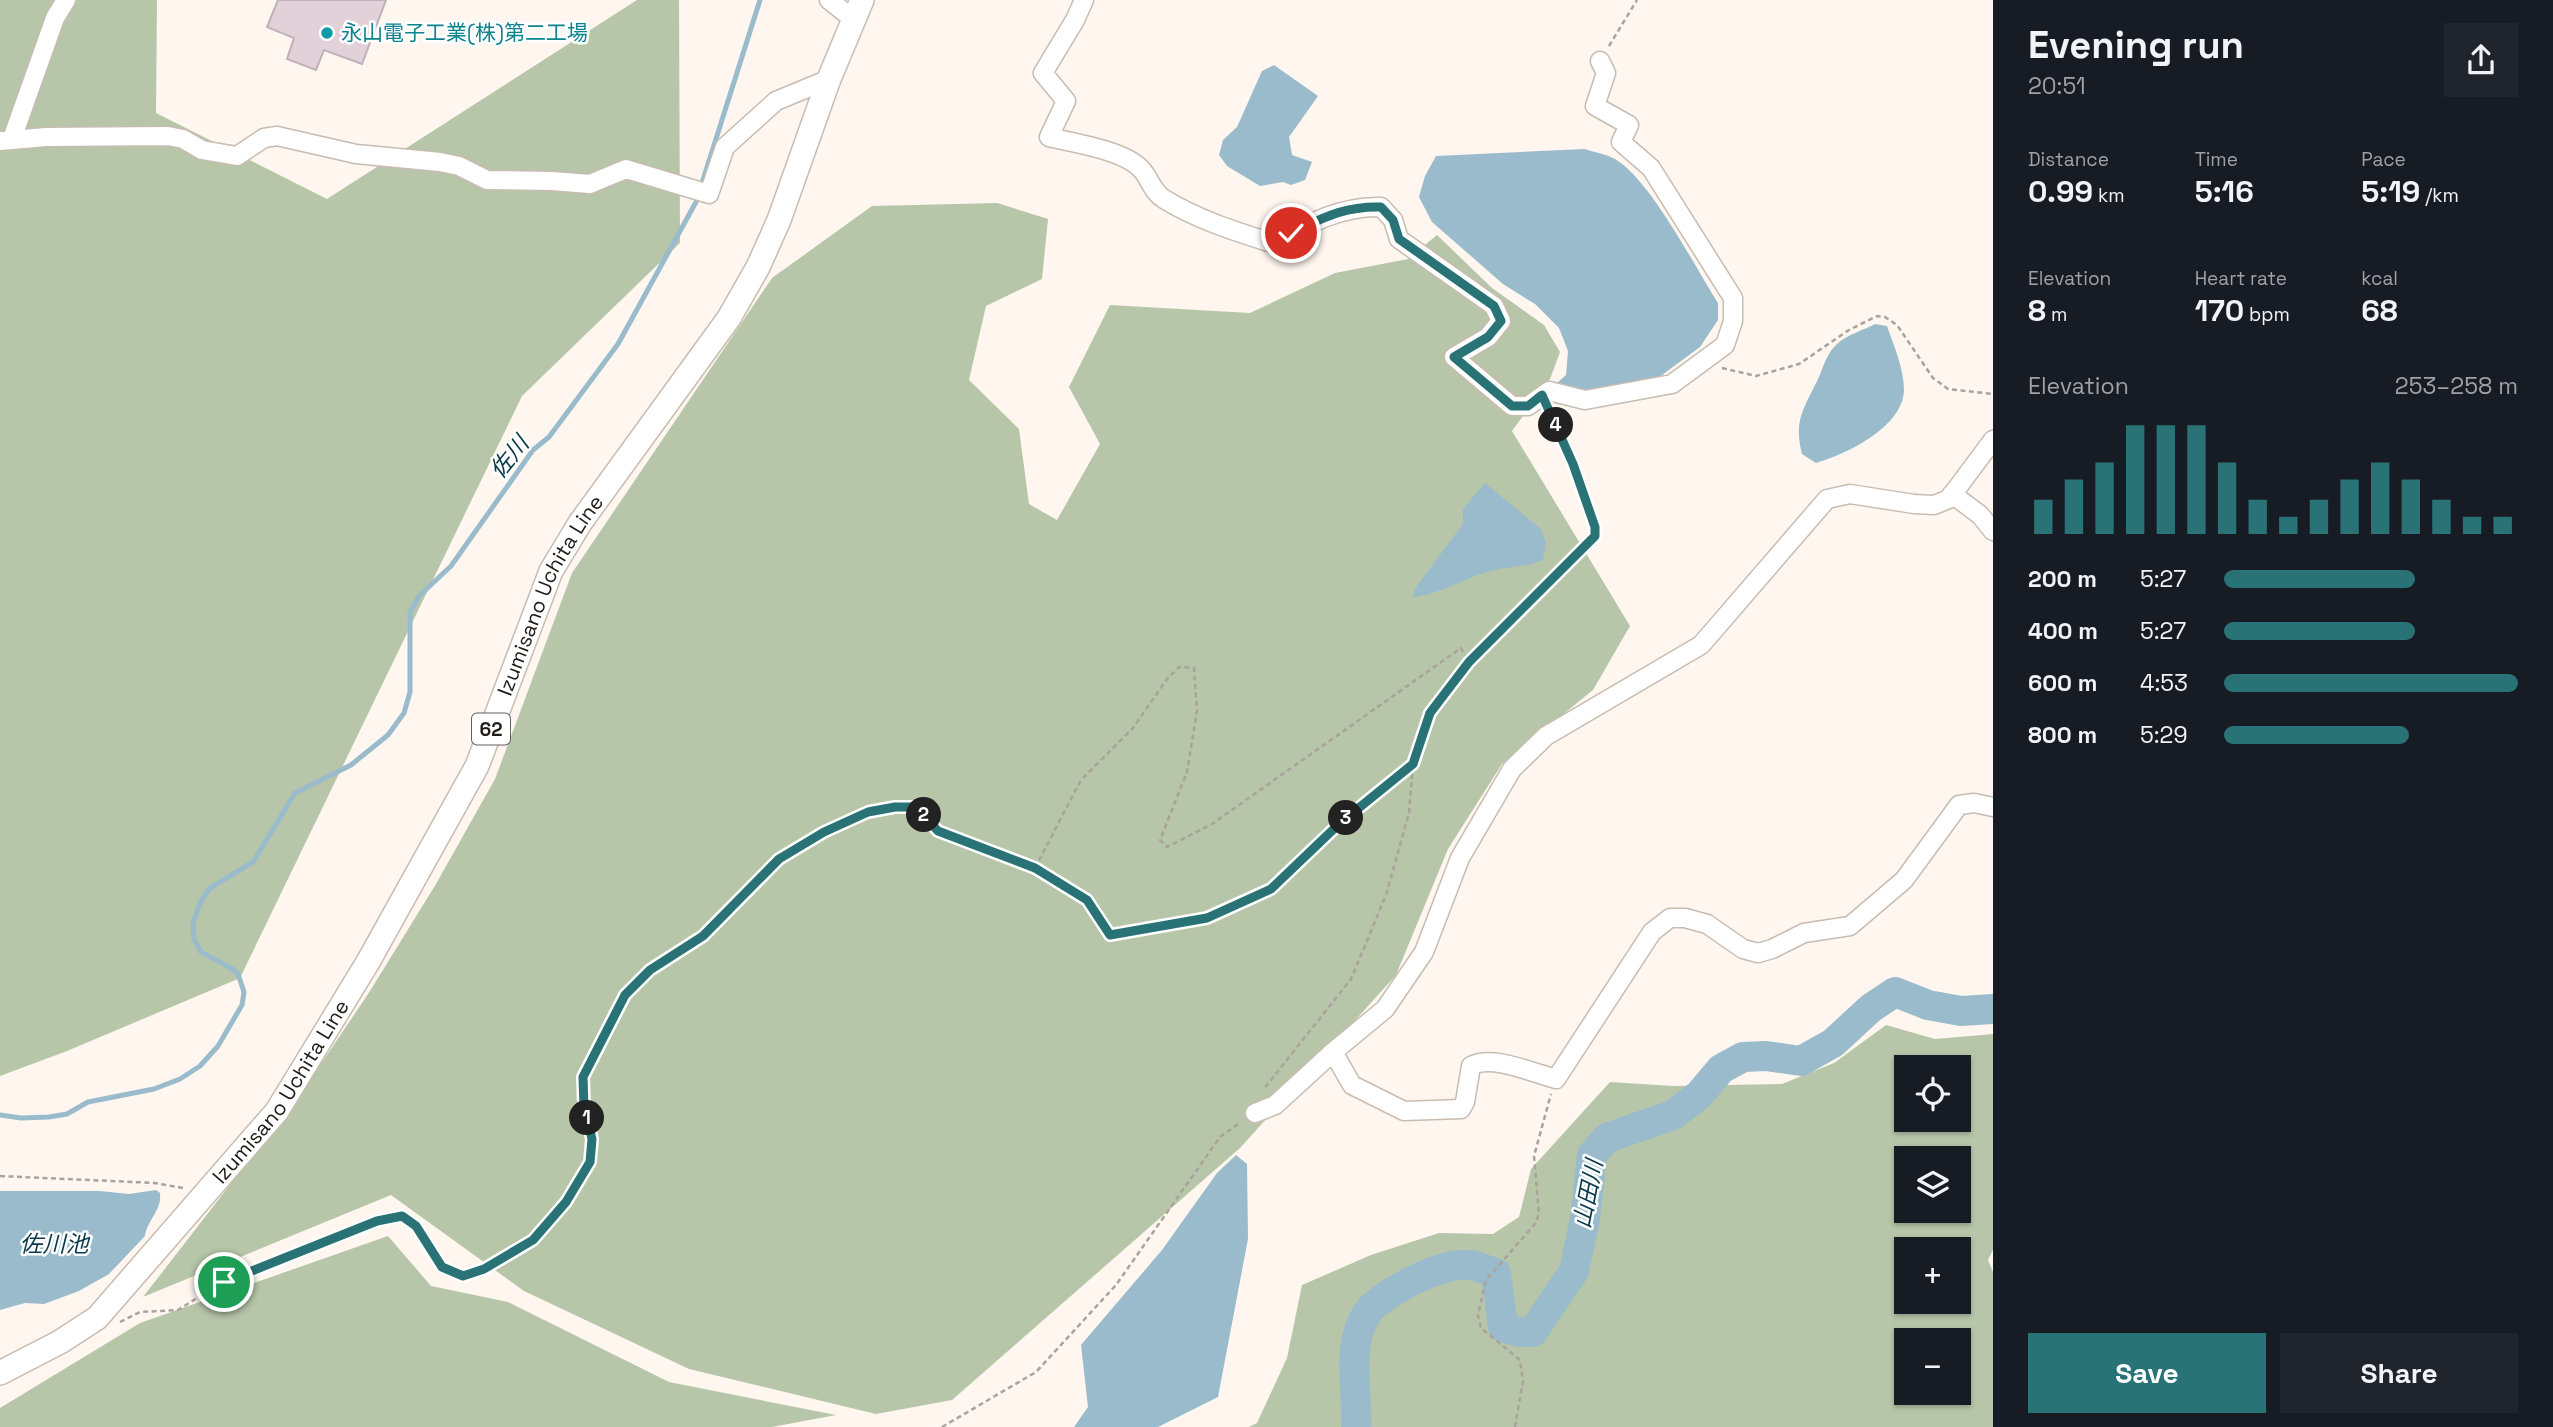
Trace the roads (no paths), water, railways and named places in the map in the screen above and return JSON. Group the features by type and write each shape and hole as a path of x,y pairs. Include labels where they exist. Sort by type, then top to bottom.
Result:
{"main road":[{"name":"Izumisano Uchita Line","path":"0,1373 60,1342 97,1318 277,1111 368,962 477,766 551,571 580,523 729,318 758,267 779,220 829,79 858,9"}],"street":[{"path":"66,0 55,18 6,140 168,136 183,139 202,150 237,156 264,138 277,135 356,154 459,166 487,180 590,184 625,169 709,194 725,147 776,101 829,79"},
{"path":"829,0 858,9"},
{"path":"1084,0 1042,74 1066,101 1049,137 1119,156 1140,168 1162,198 1214,224 1275,244 1335,212 1361,207 1381,207 1393,220 1399,239 1494,306 1501,321 1488,337 1454,357 1512,406 1528,406 1549,391 1586,400 1672,384 1726,345 1733,321 1733,298 1651,168 1621,142 1629,125 1595,106 1606,73 1600,61"},
{"path":"1255,1113 1275,1105 1385,1009 1424,952 1460,858 1512,769 1546,736 1701,645 1827,499 1850,494 1914,505 1934,505 1949,499 1993,440"},
{"path":"1952,494 1980,515 1993,531"},
{"path":"1333,1052 1352,1085 1404,1111 1461,1109 1465,1102 1471,1066 1479,1061 1493,1062 1556,1079 1652,932 1670,918 1685,918 1707,924 1743,949 1758,953 1804,933 1850,926 1903,880 1959,805 1974,803 1993,807"}],"water":[{"path":"1274,65 1318,96 1289,137 1292,155 1312,162 1305,180 1291,185 1283,182 1260,186 1227,166 1219,155 1223,140 1237,127 1262,71"},
{"path":"1584,149 1615,159 1629,169 1643,185 1671,225 1718,303 1718,320 1700,347 1658,378 1584,390 1557,383 1566,375 1568,351 1559,328 1535,304 1503,284 1432,222 1419,197 1425,176 1436,156"},
{"path":"1875,324 1887,326 1895,350 1904,382 1901,403 1894,416 1871,437 1843,453 1816,463 1802,454 1799,431 1805,405 1826,359 1834,348 1845,338"},
{"path":"1485,483 1541,529 1546,542 1543,560 1485,573 1433,593 1412,597 1416,587 1463,524 1463,509"},
{"path":"1236,1155 1247,1164 1248,1239 1218,1397 1158,1427 1074,1427 1088,1407 1081,1345 1162,1250 1217,1173"},
{"name":"佐川池","path":"156,1190 160,1193 159,1205 145,1236 109,1274 79,1291 44,1304 25,1303 0,1310 0,1191 100,1191 129,1194"}],"waterway":[{"name":"佐川","path":"0,1115 21,1118 67,1114 88,1102 154,1089 180,1079 200,1066 218,1046 242,1005 244,992 238,974 201,952 194,939 193,923 200,903 210,888 253,862 295,793 351,765 388,735 404,713 410,692 410,612 419,596 451,566 533,450 549,437 618,344 696,202 760,0"},
{"name":"山田川","path":"1356,1427 1354,1366 1360,1327 1372,1307 1405,1285 1432,1272 1459,1265 1496,1273 1503,1327 1519,1332 1533,1332 1574,1271 1585,1219 1592,1155 1607,1138 1673,1115 1699,1095 1721,1069 1743,1057 1766,1056 1801,1061 1833,1043 1871,1008 1895,992 1928,1005 1961,1011 1993,1009"}],"place":[{"name":"永山電子工業(株)第二工場","path":"327,33"}]}
